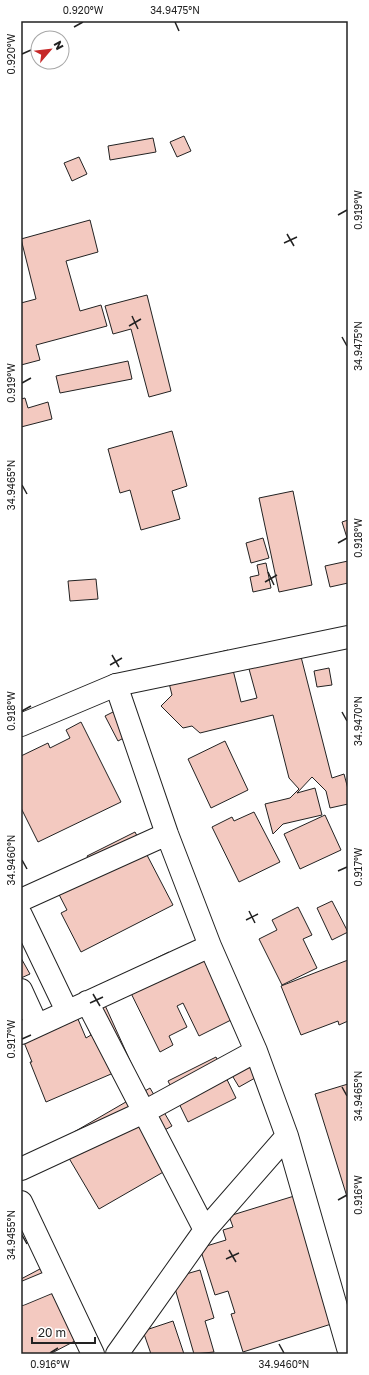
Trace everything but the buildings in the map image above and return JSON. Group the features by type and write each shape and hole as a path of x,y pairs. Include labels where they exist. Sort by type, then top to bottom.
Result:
{"street":[{"path":"21,725 116,685 348,637"},
{"path":"116,685 167,834 210,946 256,1051 287,1136 348,1348"},
{"path":"21,900 167,834"},
{"path":"21,915 67,1011"},
{"path":"21,990 29,1029 210,946"},
{"path":"87,1002 205,1230"},
{"path":"21,1169 144,1112 256,1051"},
{"path":"118,1354 205,1230 287,1136"},
{"path":"21,1202 93,1354"},
{"path":"21,1294 57,1279"}]}
